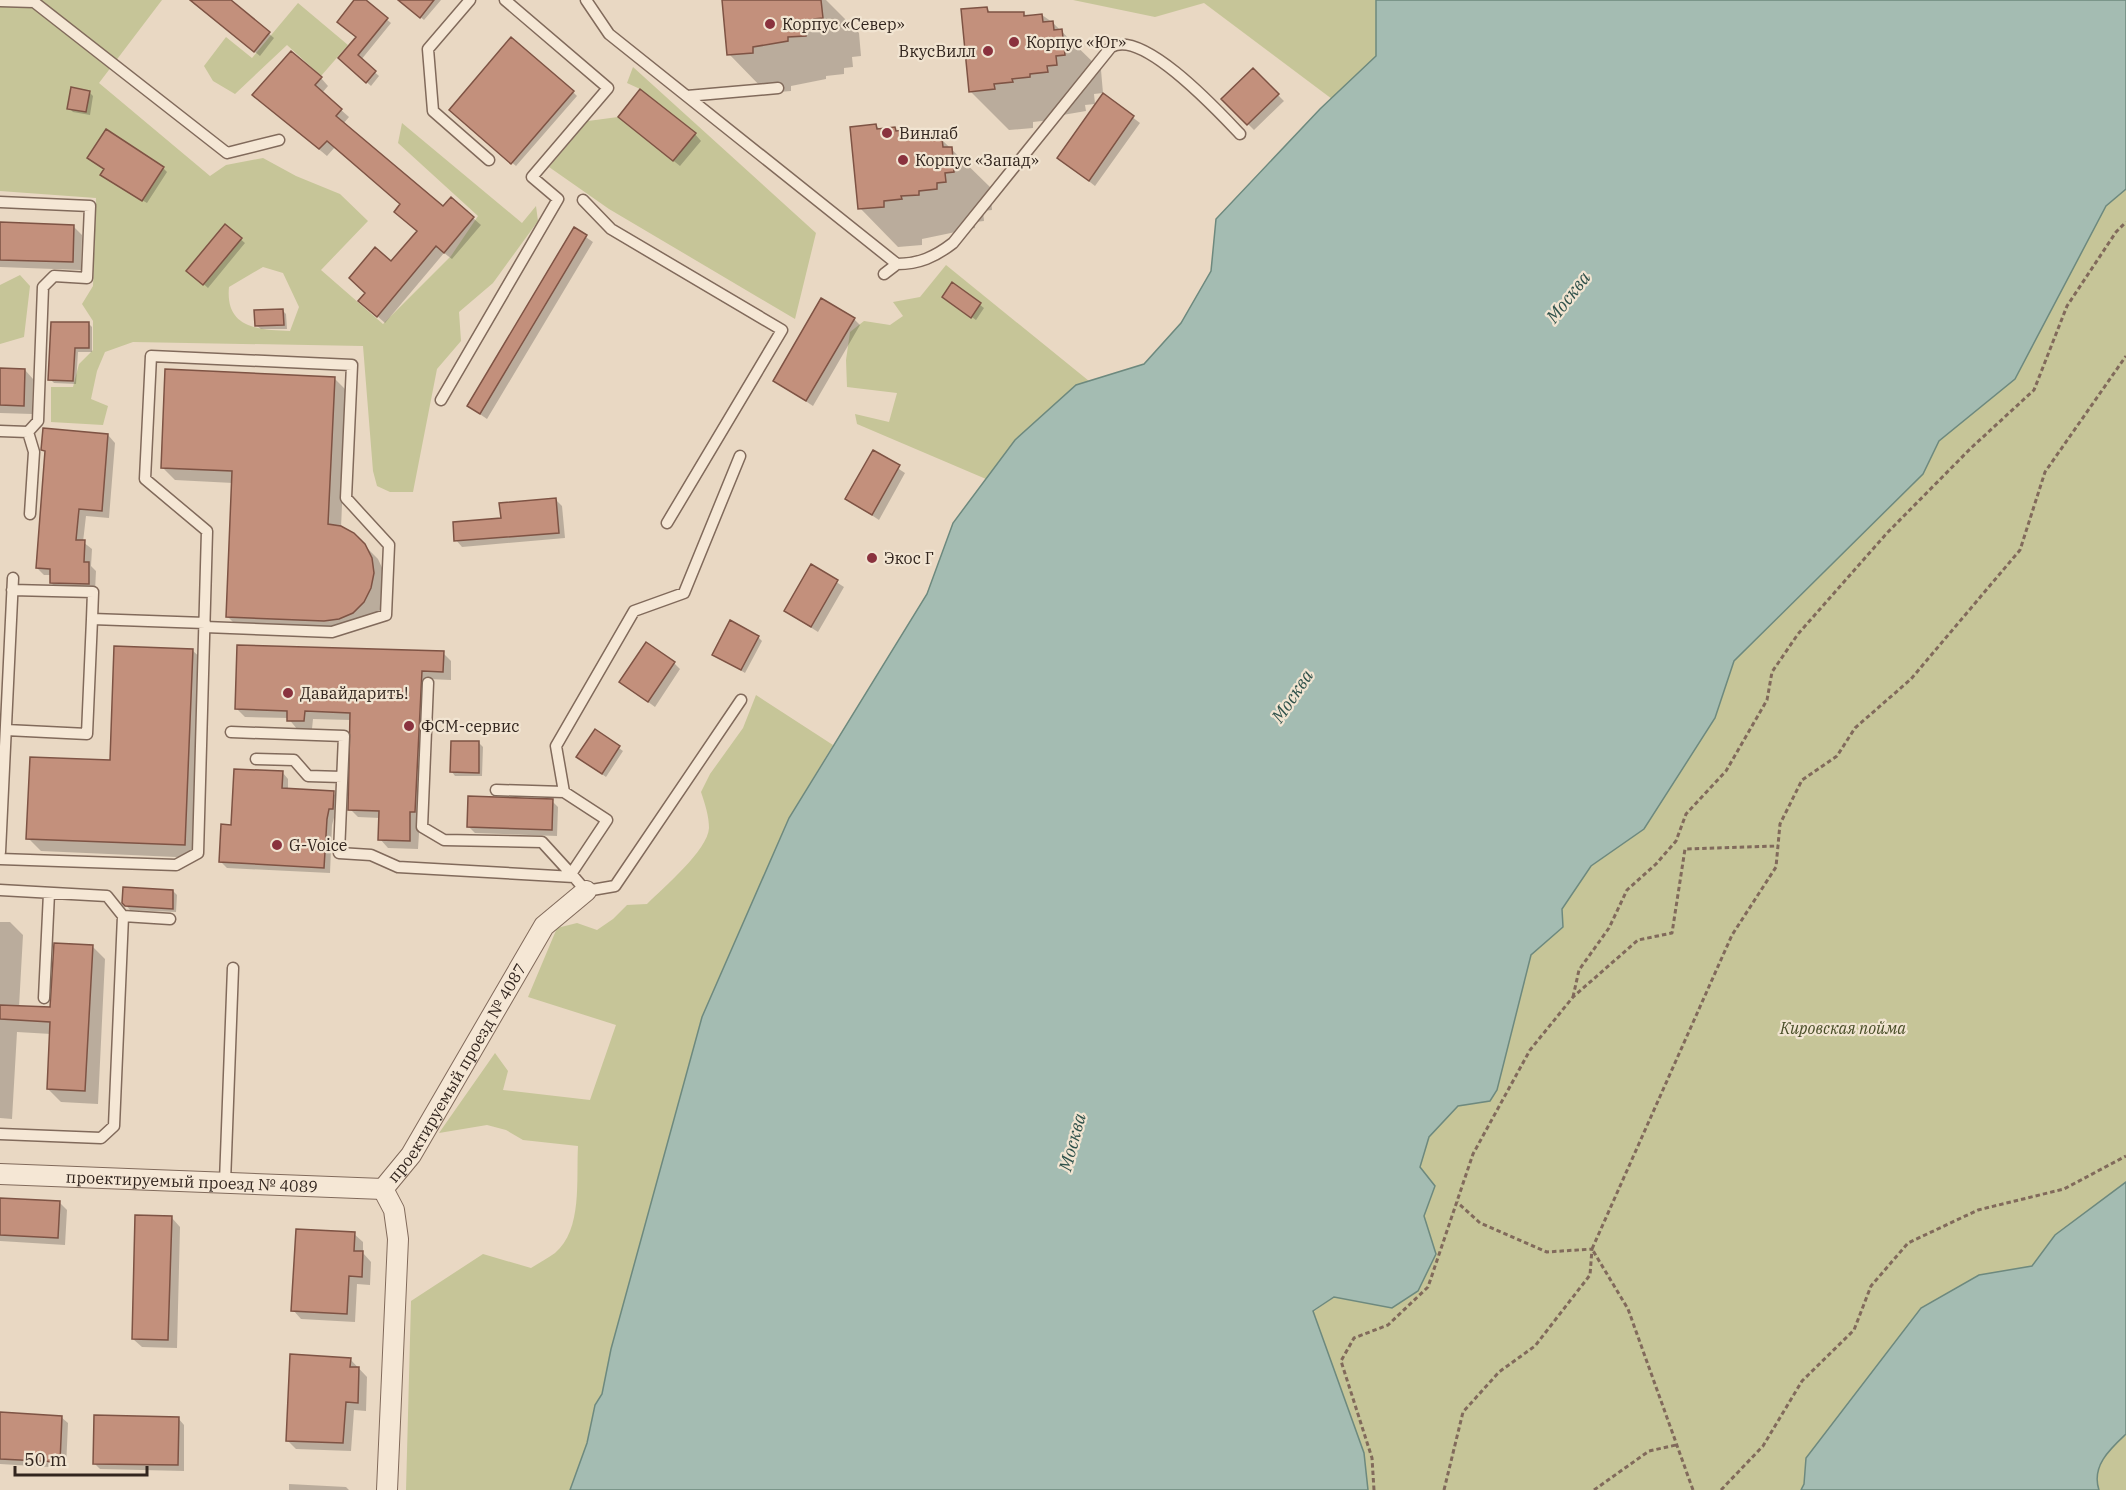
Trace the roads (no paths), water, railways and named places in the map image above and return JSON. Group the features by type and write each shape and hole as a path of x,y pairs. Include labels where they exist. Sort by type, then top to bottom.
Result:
{"street":[{"name":"проектируемый проезд № 4087","path":"387,1490 398,1239 394,1210 383,1189 411,1155 544,926 577,881"},
{"name":"проектируемый проезд № 4089","path":"0,1174 383,1189"}],"lane":[{"path":"470,0 428,49 433,111 489,160"},
{"path":"441,400 558,199 532,177 608,88 505,0"},
{"path":"0,1 34,2 227,153 279,140"},
{"path":"590,2 609,34 897,264"},
{"path":"884,274 897,264 923,261 938,255 953,243 1111,47 1117,43 1134,46 1182,78 1205,97 1240,134"},
{"path":"687,96 778,88"},
{"path":"583,200 611,229 783,330 667,523"},
{"path":"0,202 90,206 87,278 54,276 43,287 38,421 28,432"},
{"path":"0,859 176,865 198,853 205,625 207,531 145,478 151,356 352,365 346,498 389,544 386,615 332,632 205,625 92,619"},
{"path":"0,430 28,432"},
{"path":"28,432 34,452 30,514"},
{"path":"564,792 556,746 634,611 684,593 740,456"},
{"path":"0,852 6,730 5,619 12,584 93,592 87,734 6,730"},
{"path":"428,683 422,827 444,840 542,842 577,881"},
{"path":"231,732 344,736 339,853 371,855 398,867 615,886 741,700"},
{"path":"256,759 294,760 308,776 342,777"},
{"path":"496,790 564,792 607,820 577,881"},
{"path":"0,890 107,896 123,916 114,1126 100,1138 0,1134"},
{"path":"44,998 50,893"},
{"path":"123,916 170,919"},
{"path":"225,1182 233,968"}],"water":[{"name":"Москва","path":"1376,0 2126,0 2126,189 2106,206 2015,379 1939,441 1923,474 1734,661 1715,718 1644,829 1591,866 1562,909 1563,927 1531,955 1497,1090 1490,1101 1458,1106 1429,1137 1420,1167 1435,1186 1424,1216 1436,1254 1418,1291 1392,1308 1334,1297 1313,1311 1364,1453 1368,1490 570,1490 587,1443 595,1405 602,1394 611,1349 702,1017 789,818 927,594 953,523 1015,440 1076,385 1144,364 1181,323 1211,271 1216,219 1320,109 1376,56"},
{"path":"2126,1182 2126,1434 2108,1452 2100,1466 2097,1481 2099,1490 1801,1490 1804,1484 1806,1458 1921,1308 1979,1275 2032,1266 2055,1235"}],"place":[{"name":"Корпус «Север»","path":"770,24"},
{"name":"Корпус «Юг»","path":"1014,42"},
{"name":"ВкусВилл","path":"988,51"},
{"name":"Винлаб","path":"887,133"},
{"name":"Корпус «Запад»","path":"903,160"},
{"name":"Экос Г","path":"872,558"},
{"name":"Давайдарить!","path":"288,693"},
{"name":"ФСМ-сервис","path":"409,726"},
{"name":"G-Voice","path":"277,845"}],"park label":[{"name":"Кировская пойма","path":"1843,1028"}]}
